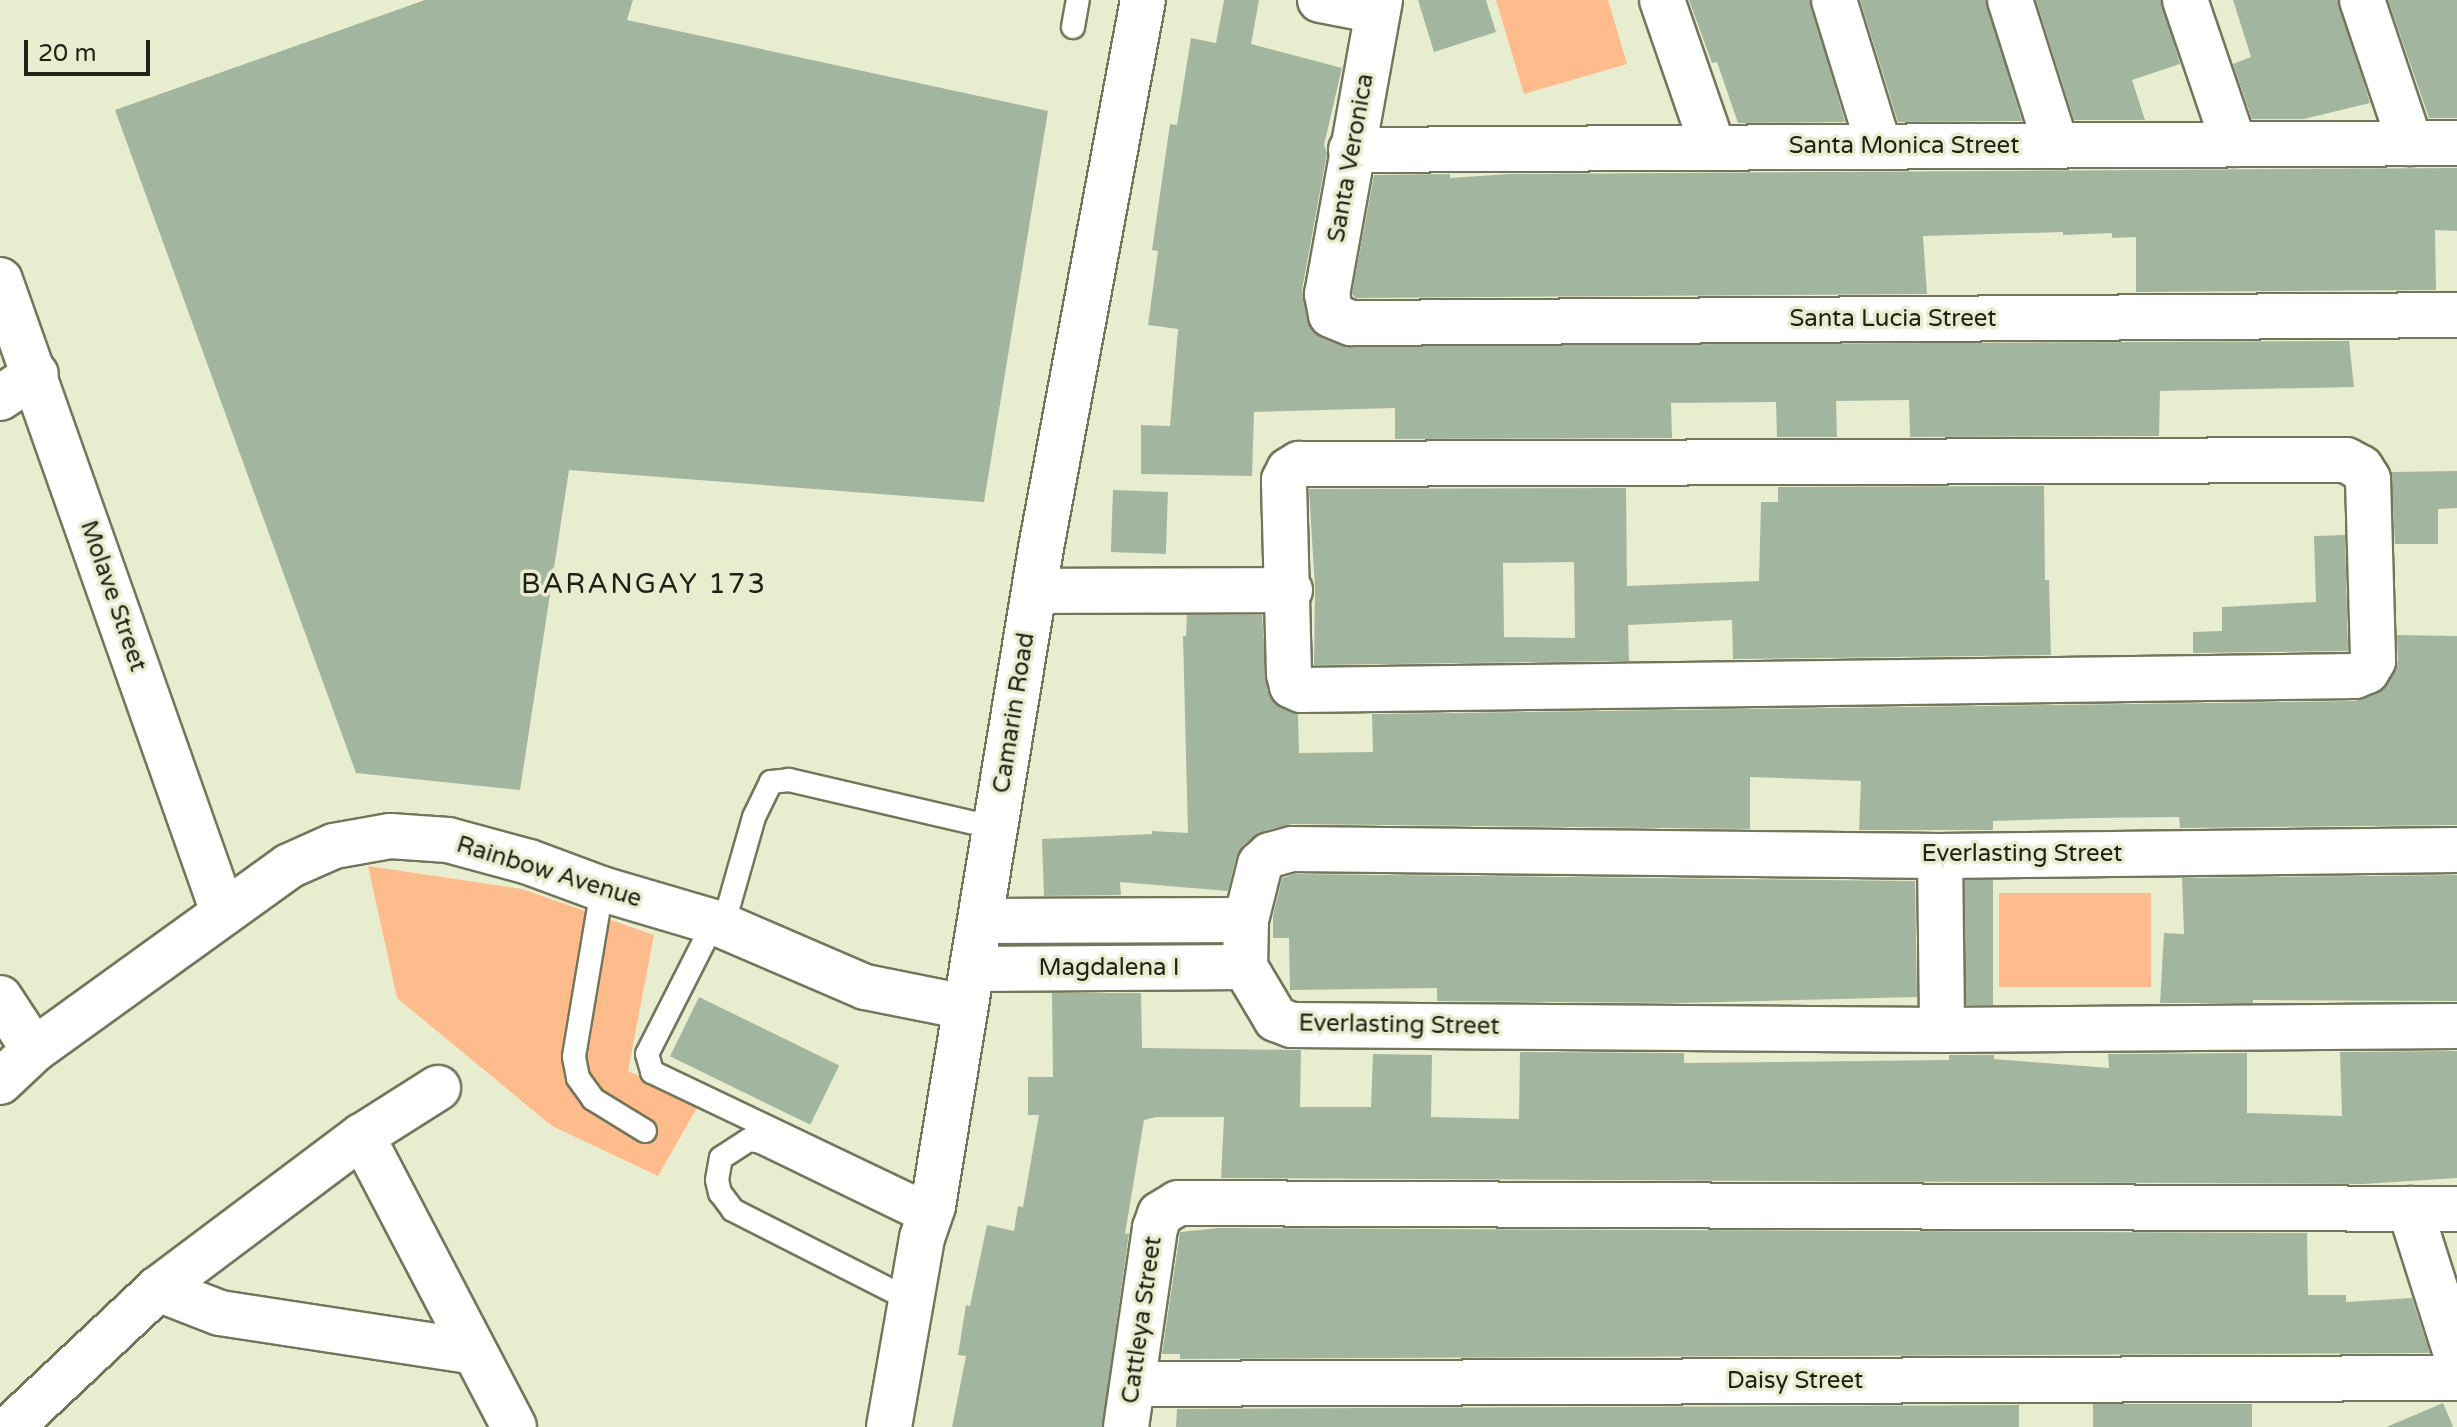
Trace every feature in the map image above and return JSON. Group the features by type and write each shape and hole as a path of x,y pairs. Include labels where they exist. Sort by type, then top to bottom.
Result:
{"street":[{"name":"Camarin Road","path":"889,1427 930,1214 1035,591 1143,0"},
{"path":"1320,0 1378,5"},
{"path":"1662,0 1713,147"},
{"path":"1834,0 1879,146"},
{"path":"2010,0 2056,145"},
{"path":"2185,0 2234,144"},
{"path":"2362,0 2410,143"},
{"name":"Santa Veronica","path":"1331,315 1327,294 1378,5"},
{"name":"Santa Monica Street","path":"1351,150 2457,143"},
{"name":"Molave Street","path":"0,280 36,374 223,912"},
{"name":"Santa Lucia Street","path":"1331,315 1351,323 2457,315"},
{"path":"0,398 36,374"},
{"path":"2346,460 2361,468 2368,479 2373,661 2367,671 2355,676 1301,690 1292,686 1289,674 1290,590 1284,480 1289,470 1299,464 2346,460"},
{"path":"1035,591 1290,590"},
{"name":"Rainbow Avenue","path":"0,1082 34,1050 289,866 334,846 390,836 448,840 529,862 602,889 718,924 865,987 968,988"},
{"name":"Everlasting Street","path":"2457,850 1940,856 1292,849 1270,855 1260,864 1246,920 1245,967 1276,1019 1292,1025 1942,1030 2457,1026"},
{"path":"1940,856 1942,1030"},
{"name":"Magdalena I","path":"980,921 1246,920"},
{"name":"Magdalena I","path":"968,988 1245,967"},
{"path":"0,998 34,1050"},
{"path":"11,1427 158,1289 362,1136 438,1088"},
{"path":"362,1136 514,1427"},
{"name":"Cattleya Street","path":"1126,1427 1155,1228 1160,1214 1178,1203 2410,1209"},
{"path":"2457,1209 2410,1209 2457,1357"},
{"path":"158,1289 220,1313 474,1352"},
{"name":"Daisy Street","path":"1133,1384 2457,1378"}],"lane":[{"path":"1073,27 1078,0"},
{"path":"930,1214 652,1072 647,1065 647,1054 718,924 754,817 771,782 789,780 995,828"},
{"path":"602,889 574,1057 578,1078 593,1099 645,1131"},
{"path":"912,1301 733,1210 720,1193 717,1180 721,1158 749,1140 761,1142 930,1214"}],"shaded area":[{"path":"1496,0 1608,0 1627,64 1524,94"},
{"path":"368,866 522,889 654,935 628,1071 699,1104 658,1176 552,1126 397,998"},
{"path":"1999,893 2151,893 2151,987 1999,987"}],"building":[{"path":"425,0 633,0 627,20 1048,111 984,502 569,470 520,790 356,773 115,110"},
{"path":"1224,0 1259,0 1251,44 1342,68 1324,145 1327,153 1302,290 1311,330 1342,346 2349,341 2354,387 2160,391 2159,436 1910,437 1909,400 1836,401 1837,437 1777,437 1776,402 1671,403 1672,438 1395,439 1395,408 1254,412 1252,476 1141,474 1141,425 1170,426 1178,329 1148,325 1158,251 1152,250 1170,124 1177,125 1191,38 1216,43"},
{"path":"1418,0 1486,0 1496,32 1434,52"},
{"path":"1689,0 1810,0 1845,122 1738,123 1717,62 1712,63"},
{"path":"1860,0 1986,0 2022,121 1898,122"},
{"path":"2036,0 2161,0 2180,64 2132,80 2145,120 2074,120"},
{"path":"2233,0 2338,0 2370,103 2304,119 2252,119 2233,64 2251,57"},
{"path":"2388,0 2457,0 2457,118 2429,118"},
{"path":"2457,168 2457,231 2435,230 2436,290 2136,292 2136,237 2112,238 2112,233 2063,235 2063,232 1923,236 1927,294 1356,298 1352,294 1374,175 1450,174 1450,178 1509,174"},
{"path":"2457,471 2457,508 2438,509 2438,544 2395,544 2391,472"},
{"path":"2044,486 2045,580 2049,580 2051,655 1733,659 1732,620 1628,625 1629,661 1314,665 1315,589 1309,489 1626,488 1627,586 1759,581 1761,502 1778,502 1778,487","holes":["1574,562 1575,638 1504,637 1503,563"]},
{"path":"1113,490 1168,492 1166,554 1111,552"},
{"path":"2345,535 2348,651 2193,653 2193,632 2222,631 2222,607 2316,602 2314,536"},
{"path":"1187,615 1262,615 1268,692 1281,708 1298,714 1299,753 1373,752 1372,714 2355,701 2377,694 2388,684 2398,661 2397,635 2457,636 2457,825 2180,828 2179,817 1993,821 1993,830 1859,830 1861,781 1750,777 1750,829 1292,824 1263,831 1243,845 1236,858 1228,891 1120,882 1121,895 1044,896 1042,839 1152,834 1152,831 1188,833 1183,636 1186,636"},
{"path":"1295,874 1915,881 1917,997 1683,1003 1437,1001 1437,988 1290,990 1289,938 1273,938 1273,916 1282,878"},
{"path":"2457,875 2457,1001 2160,1003 2164,933 2184,934 2182,878"},
{"path":"1965,880 1993,880 1993,1005 1965,1005"},
{"path":"1052,993 1141,993 1142,1048 1301,1050 1300,1107 1371,1107 1373,1054 1432,1055 1431,1117 1519,1119 1520,1052 1684,1053 1684,1063 1949,1060 1949,1055 1994,1055 1994,1059 2109,1068 2108,1054 2247,1053 2247,1113 2342,1116 2340,1052 2457,1051 2457,1178 2363,1184 1221,1178 1224,1117 1156,1117 1144,1120 1125,1234 1129,1233 1102,1427 952,1427 966,1356 958,1355 966,1305 970,1306 987,1225 1014,1231 1018,1206 1023,1207 1039,1115 1028,1115 1028,1077 1053,1077"},
{"path":"699,997 839,1065 810,1125 670,1056"},
{"path":"1219,1228 2307,1233 2308,1295 2346,1295 2346,1302 2412,1298 2430,1353 1180,1359 1180,1354 1162,1354 1180,1232"},
{"path":"2443,1403 2453,1427 2386,1427"},
{"path":"2093,1404 2252,1404 2252,1427 2093,1427"},
{"path":"2019,1405 2019,1427 1176,1427 1177,1409"}],"district":[{"name":"BARANGAY 173","path":"644,584"}]}
